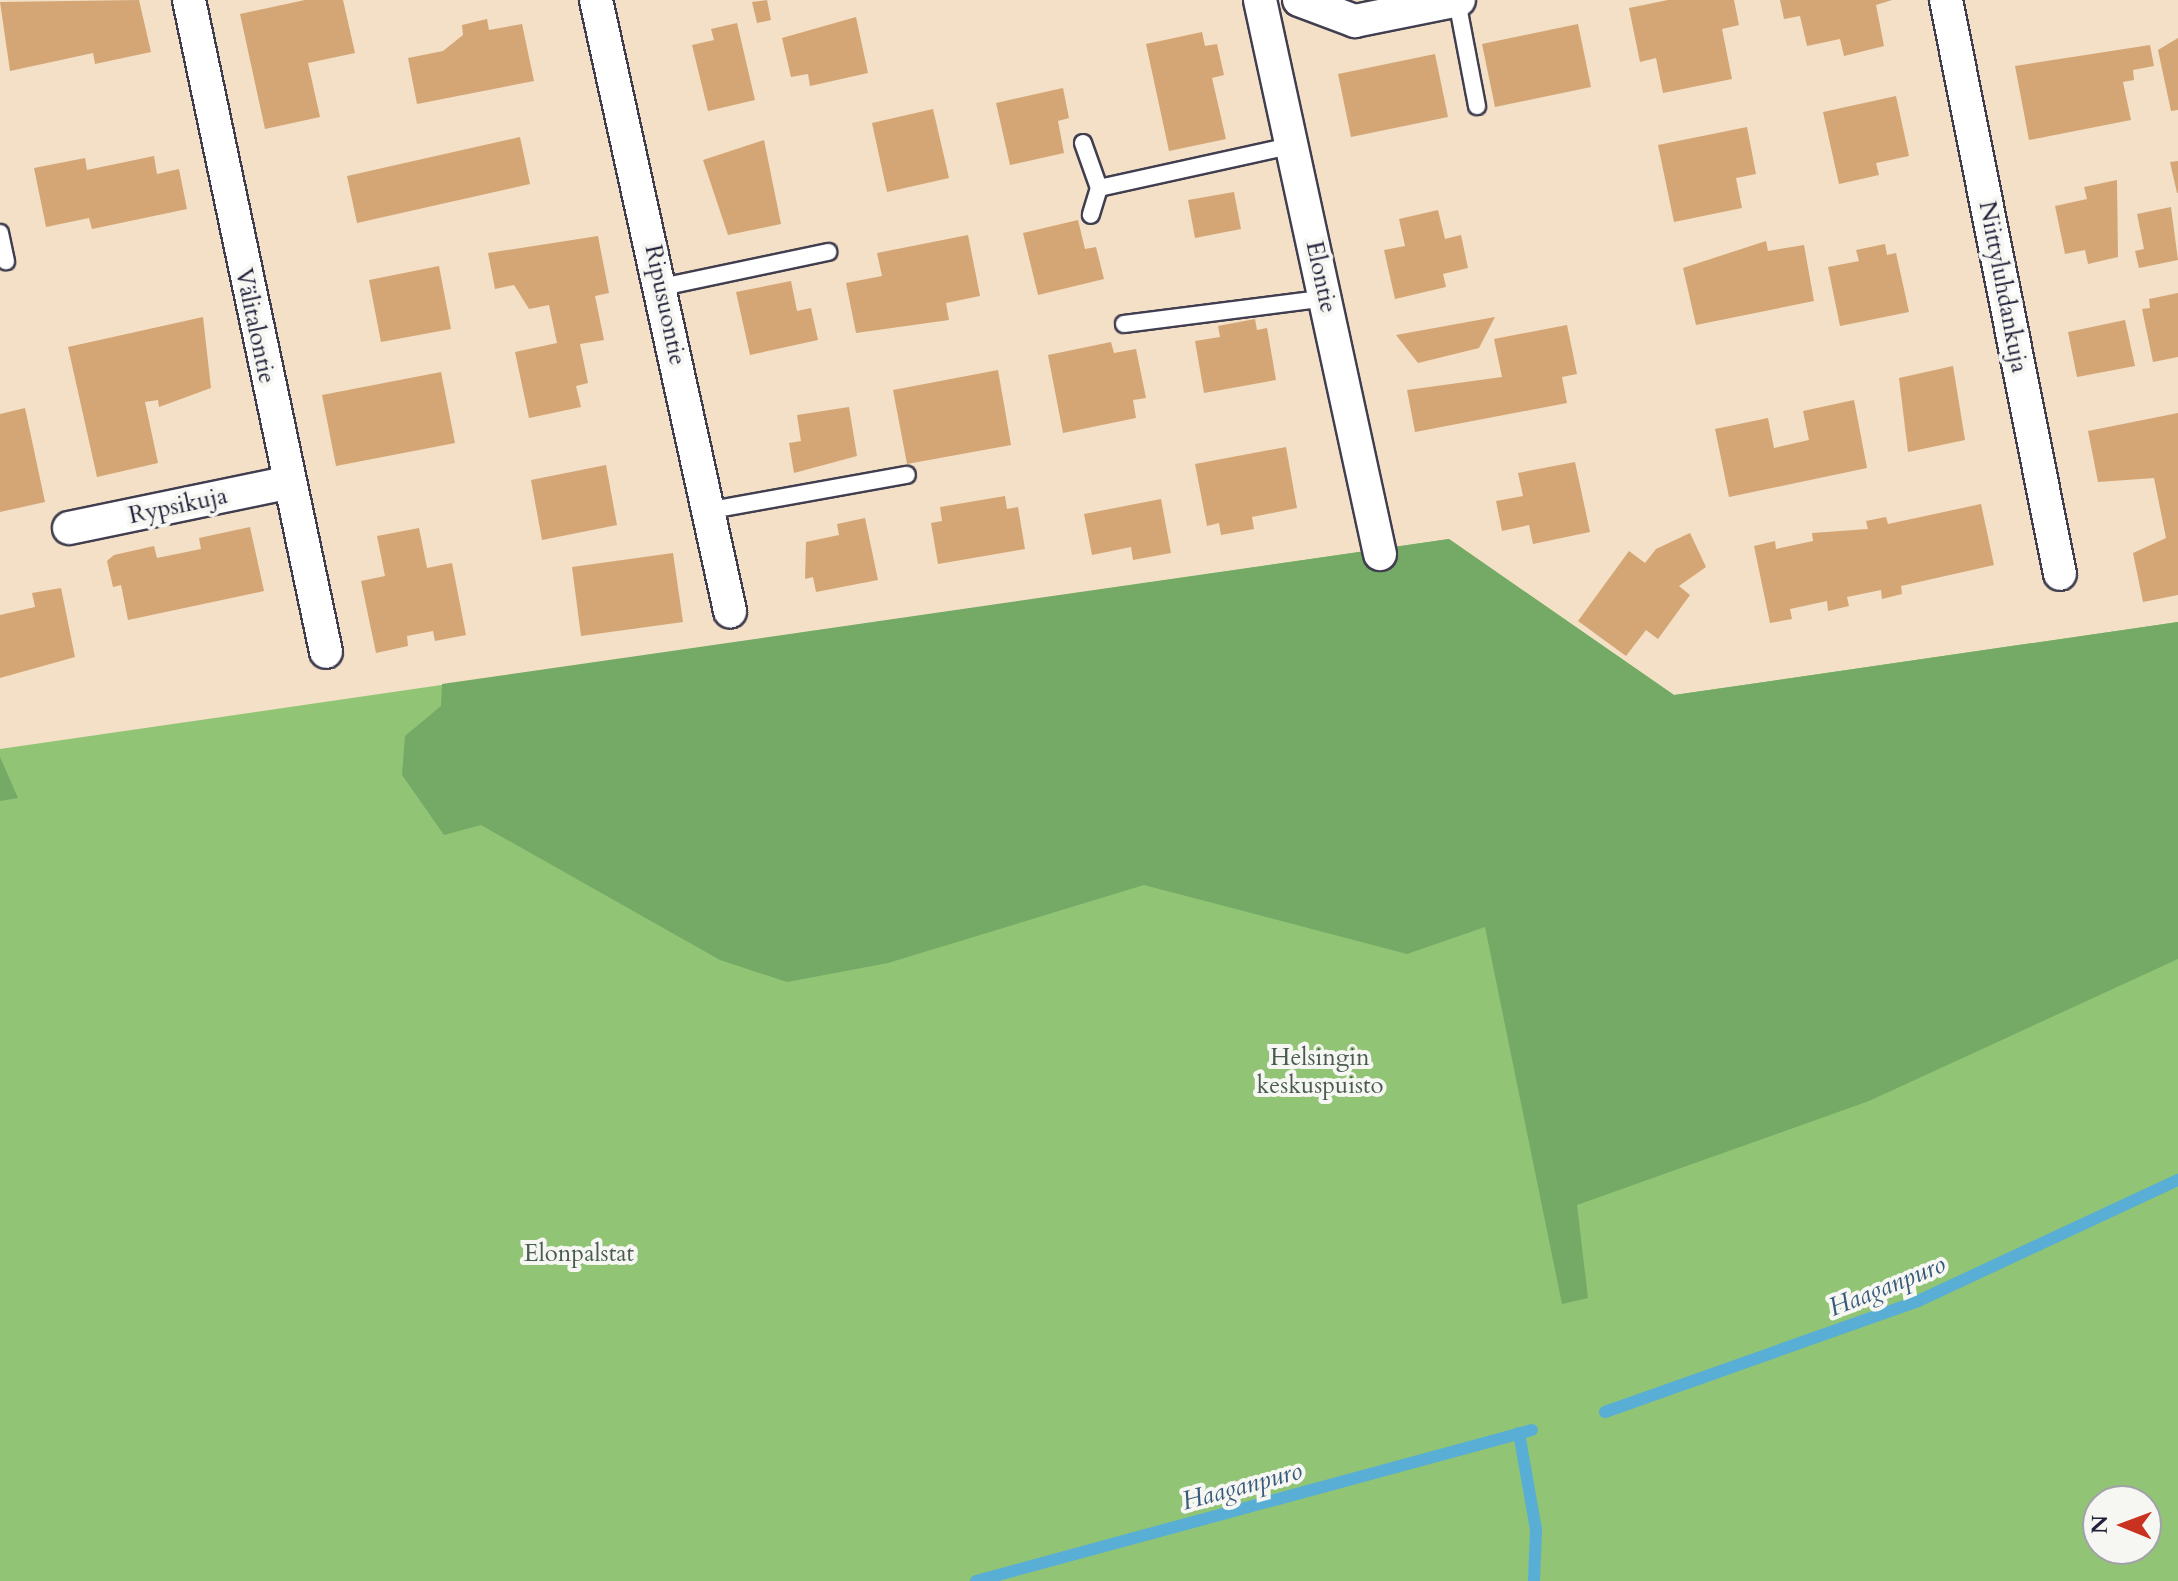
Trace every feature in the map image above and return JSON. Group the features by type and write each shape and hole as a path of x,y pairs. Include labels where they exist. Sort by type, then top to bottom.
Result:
{"street":[{"name":"Välitalontie","path":"189,0 287,483 326,652"},
{"name":"Ripusuontie","path":"596,0 662,287 706,511 730,611"},
{"name":"Elontie","path":"1260,0 1294,145 1380,554"},
{"path":"1299,0 1355,21 1458,0"},
{"name":"Niittyluhdankuja","path":"1946,0 2060,574"},
{"name":"Rypsikuja","path":"69,528 287,483"}],"lane":[{"path":"1458,0 1477,106"},
{"path":"1083,143 1099,188 1091,215"},
{"path":"1099,188 1294,145"},
{"path":"0,233 6,261"},
{"path":"662,287 828,252"},
{"path":"1124,324 1326,298"},
{"path":"706,511 907,475"}],"green space":[{"name":"Helsingin keskuspuisto","path":"1449,539 1674,695 2178,622 2178,1581 0,1581 0,749"},
{"path":"1449,539 1674,695 2178,622 2178,959 1869,1101 1577,1205 1588,1298 1562,1304 1485,927 1407,954 1144,885 888,963 787,982 720,960 481,825 444,835 402,775 405,736 441,706 442,684"},
{"path":"0,757 18,798 0,801"}],"building":[{"path":"139,0 151,52 95,64 93,53 10,71 0,2"},
{"path":"305,0 343,0 355,53 308,63 320,117 265,129 240,14"},
{"path":"767,0 771,20 757,23 752,2"},
{"path":"1668,0 1734,0 1739,25 1722,29 1732,79 1663,93 1656,58 1640,62 1629,8"},
{"path":"1780,0 1892,0 1876,5 1884,46 1844,56 1840,39 1807,46 1800,16 1784,19"},
{"path":"856,17 868,73 810,86 808,74 791,77 782,38"},
{"path":"487,19 489,30 522,24 534,81 417,104 408,58 443,51 463,35 462,25"},
{"path":"737,23 755,100 708,111 692,45 714,40 711,29"},
{"path":"1578,24 1591,87 1495,107 1482,44"},
{"path":"1202,32 1205,46 1217,44 1224,75 1212,78 1226,139 1169,151 1146,44"},
{"path":"2178,38 2178,110 2171,111 2158,50"},
{"path":"2150,45 2154,66 2133,70 2134,80 2123,82 2131,120 2029,140 2015,66"},
{"path":"1435,54 1448,117 1351,137 1338,74"},
{"path":"1063,88 1069,118 1058,121 1064,153 1010,165 996,103"},
{"path":"1896,96 1909,156 1876,163 1879,175 1839,184 1823,112"},
{"path":"933,109 949,178 887,192 872,123"},
{"path":"1747,127 1756,174 1736,178 1742,208 1674,222 1658,145"},
{"path":"520,137 530,184 357,223 347,176"},
{"path":"764,140 781,224 728,235 703,160"},
{"path":"154,156 157,174 179,169 187,209 92,229 89,218 46,227 34,168 85,158 87,170"},
{"path":"2178,161 2178,193 2177,193 2170,162"},
{"path":"2117,180 2118,257 2088,264 2085,250 2065,254 2055,206 2087,199 2084,187"},
{"path":"1234,192 1241,229 1195,238 1188,200"},
{"path":"2171,207 2178,260 2139,268 2135,251 2144,249 2137,214"},
{"path":"1438,210 1445,239 1461,235 1468,268 1443,274 1446,287 1395,299 1384,250 1405,246 1399,219"},
{"path":"1078,220 1085,249 1096,247 1104,279 1038,295 1023,233"},
{"path":"968,235 980,296 946,303 949,320 856,333 846,283 882,276 877,253"},
{"path":"598,236 609,293 595,296 604,340 580,344 588,383 576,386 581,407 529,418 515,352 557,343 549,305 529,309 514,285 495,289 488,253"},
{"path":"1766,241 1768,251 1804,245 1814,301 1696,325 1683,268"},
{"path":"1885,244 1887,255 1896,253 1909,312 1840,326 1828,267 1859,261 1856,250"},
{"path":"439,266 451,329 381,342 369,280"},
{"path":"791,281 797,311 811,308 818,340 750,355 736,292"},
{"path":"2178,293 2178,357 2153,362 2142,309 2150,308 2149,299"},
{"path":"203,317 211,388 159,407 158,400 145,402 158,463 97,477 68,347"},
{"path":"1495,317 1479,348 1418,363 1396,335"},
{"path":"1255,319 1257,330 1267,328 1276,380 1204,393 1195,341 1220,337 1218,326"},
{"path":"2125,320 2135,366 2077,377 2068,332"},
{"path":"1567,325 1577,374 1562,377 1567,403 1415,432 1407,390 1502,377 1494,339"},
{"path":"1111,342 1114,353 1136,349 1146,398 1133,400 1136,418 1063,433 1048,355"},
{"path":"1953,366 1965,440 1908,452 1899,378"},
{"path":"998,370 1011,445 907,464 893,390"},
{"path":"441,372 455,443 336,466 322,395"},
{"path":"1854,400 1867,468 1729,497 1715,429 1768,418 1774,448 1809,440 1803,411"},
{"path":"849,407 857,456 794,473 789,443 801,441 797,415"},
{"path":"25,408 45,502 0,512 0,414"},
{"path":"2178,413 2178,595 2143,602 2133,553 2166,538 2154,478 2098,482 2088,431"},
{"path":"1286,447 1297,508 1252,517 1254,529 1221,535 1219,523 1207,526 1195,464"},
{"path":"1575,462 1590,532 1533,544 1529,525 1502,531 1496,501 1523,496 1518,473"},
{"path":"606,465 617,525 542,540 531,480"},
{"path":"1005,496 1007,509 1018,507 1025,549 938,564 931,523 942,521 940,507"},
{"path":"1161,499 1171,553 1133,560 1131,547 1092,555 1084,514"},
{"path":"1981,504 1994,565 1901,586 1902,594 1882,599 1881,590 1847,597 1849,606 1828,611 1827,601 1790,609 1792,619 1770,623 1754,546 1775,541 1776,549 1813,541 1812,533 1868,529 1866,521 1886,517 1888,524"},
{"path":"865,518 878,580 816,592 813,577 805,579 806,542 839,535 837,524"},
{"path":"250,527 264,591 128,620 121,585 113,587 107,561 114,555 154,546 157,558 201,549 199,538"},
{"path":"419,528 427,568 452,563 466,635 435,641 433,631 407,636 408,646 376,653 361,581 385,576 377,536"},
{"path":"1690,533 1706,567 1679,586 1690,595 1658,639 1646,630 1626,656 1578,621 1629,551 1645,563 1656,549"},
{"path":"673,553 683,622 581,636 572,567"},
{"path":"61,588 75,657 0,678 0,615 35,607 32,593"}],"waterway":[{"name":"Haaganpuro","path":"1605,1412 1916,1302 2178,1180"},
{"name":"Haaganpuro","path":"976,1581 1532,1430"},
{"name":"Haaganpuro","path":"1519,1433 1536,1529 1534,1581"}],"park label":[{"name":"Elonpalstat","path":"579,1254"}]}
